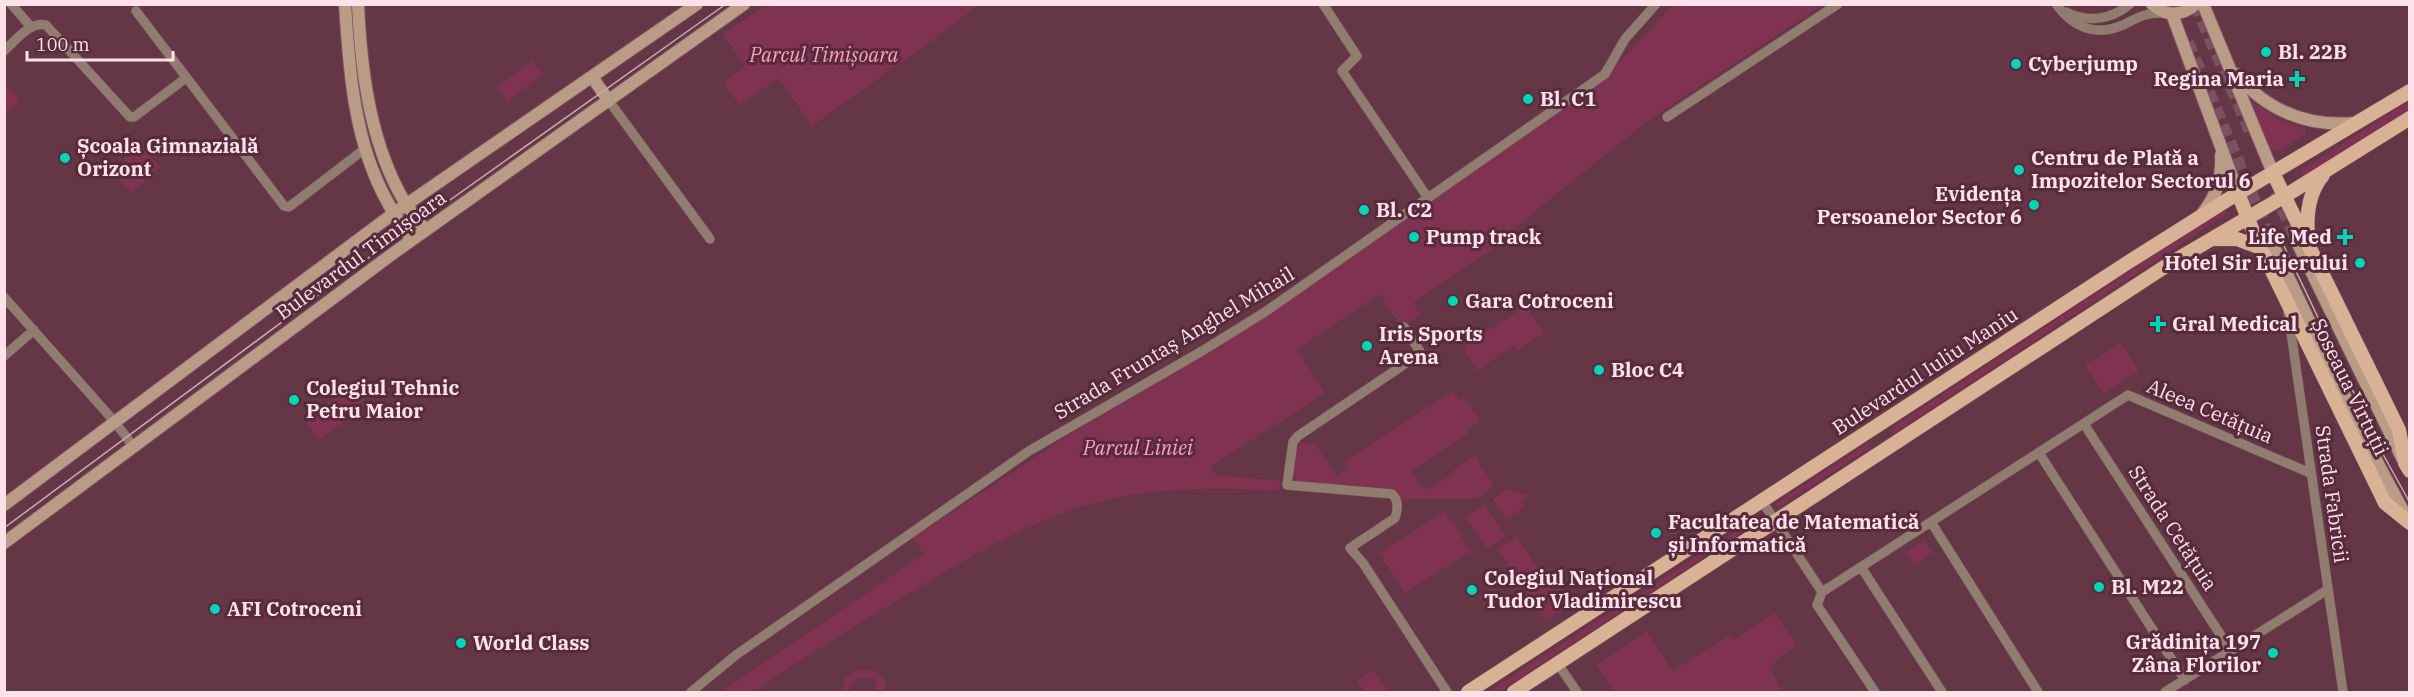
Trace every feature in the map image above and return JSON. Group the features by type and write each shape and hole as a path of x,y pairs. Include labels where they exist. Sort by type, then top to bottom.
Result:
{"main road":[{"path":"345,4 352,87 366,148 383,195 412,240"},
{"path":"358,4 362,57 370,110 387,165 400,194 425,230"},
{"name":"Bulevardul Timișoara","path":"4,505 394,213 697,4"},
{"name":"Bulevardul Timișoara","path":"4,543 425,230 744,4"},
{"path":"2152,4 2169,13 2188,10 2196,4"},
{"path":"2203,4 2273,173"},
{"path":"2169,13 2238,193"},
{"path":"2229,66 2257,96 2290,115 2316,123 2336,125 2357,123"},
{"path":"592,77 609,101"},
{"name":"Bulevardul Iuliu Maniu","path":"1468,693 2200,217 2409,91"},
{"path":"1514,693 2209,239 2285,196 2409,118"},
{"path":"2200,217 2216,194 2220,182 2220,142"},
{"path":"2326,171 2311,195 2303,242 2389,435 2408,466"},
{"name":"Șoseaua Virtuții","path":"2273,173 2285,196 2303,242 2399,430 2408,466"},
{"name":"Șoseaua Virtuții","path":"2238,193 2247,218 2268,249 2287,301 2385,503 2409,521"},
{"path":"2209,239 2237,239 2268,249 2409,521"}],"street":[{"path":"11,4 31,27"},
{"path":"1323,4 1358,56 1342,71 1428,198"},
{"name":"Strada Fruntaș Anghel Mihail","path":"691,693 736,655 1029,451 1265,312 1605,74 1625,39 1656,4"},
{"path":"1667,117 1838,4"},
{"path":"2057,6 2074,16 2101,19 2118,13 2130,4"},
{"path":"2057,6 2075,25 2088,29 2120,26 2147,13 2169,13"},
{"path":"136,11 284,207 288,207 366,148"},
{"path":"4,51 31,27 39,24 46,26 130,117 134,117 186,78"},
{"path":"609,101 710,239"},
{"path":"4,297 114,421 134,447"},
{"name":"Strada Fabricii","path":"2287,301 2343,693"},
{"path":"1404,327 1421,353 1304,430 1293,442 1287,485 1392,494 1395,497 1397,501 1395,518 1350,548 1363,563 1447,693"},
{"path":"4,356 34,330"},
{"name":"Aleea Cetățuia","path":"1822,592 2128,395 2310,473"},
{"name":"Strada Cetățuia","path":"2084,424 2231,651"},
{"path":"2039,453 2185,680"},
{"path":"1762,501 1822,592 1817,605 1875,693"},
{"path":"1931,522 2038,693"},
{"path":"1861,567 1942,693"},
{"path":"2165,693 2327,590"},
{"path":"1558,664 1577,693"}],"green space":[{"name":"Parcul Timișoara","path":"766,5 978,5 812,126 779,78 739,105 723,82 745,66 722,34"},
{"name":"Parcul Liniei","path":"1673,5 1822,5 1644,124 1551,198 1492,249 1413,303 1421,315 1404,327 1402,328 1380,294 1297,349 1325,393 1210,467 1216,475 1280,481 1279,491 1174,490 1120,497 1071,510 1014,534 960,563 823,646 763,685 764,687 748,692 721,692 924,554 913,538 1088,422 1268,314 1601,82"},
{"path":"353,35 355,35 391,187 387,189 367,131 355,82"},
{"path":"532,61 543,75 507,101 497,87"},
{"path":"5,83 20,100 5,113"},
{"path":"2252,101 2278,119 2304,129 2307,133 2276,152 2267,146 2248,104"},
{"path":"2409,101 2409,110 2304,177 2300,171"},
{"path":"140,145 160,167 131,193 111,171"},
{"path":"2225,209 2228,213 1893,434 1890,429"},
{"path":"1526,306 1544,333 1517,350 1514,345 1477,371 1464,350 1465,345"},
{"path":"2121,343 2139,371 2104,394 2085,365"},
{"path":"353,386 367,406 318,440 304,419"},
{"path":"1453,391 1459,399 1464,396 1480,421 1467,429 1469,433 1412,471 1425,490 1455,473 1453,470 1475,456 1494,486 1477,499 1400,499 1299,485 1292,474 1299,442 1315,444 1337,476 1349,468 1345,461"},
{"path":"1869,442 1871,447 1778,508 1775,504"},
{"path":"1509,489 1529,495 1521,500 1525,507 1506,519 1493,499"},
{"path":"1484,504 1506,536 1487,549 1465,517"},
{"path":"1445,511 1471,551 1405,593 1379,553"},
{"path":"1754,519 1757,523 1498,692 1488,692"},
{"path":"1517,537 1564,610 1546,621 1497,549"},
{"path":"1925,540 1933,552 1914,565 1906,552"},
{"path":"1775,613 1797,646 1777,659 1770,669 1783,692 1614,692 1596,665 1647,631 1673,671 1729,635 1733,640"},
{"path":"860,669 871,670 879,674 886,686 886,692 878,692 876,681 863,677 851,683 849,692 842,692 845,678"},
{"path":"1374,670 1388,691 1364,692 1357,681"}],"tunnel":[{"path":"2195,4 2250,132"},
{"path":"2188,42 2275,249"},
{"path":"2275,192 2296,240"}],"tram line":[{"path":"4,528 371,256 726,4"},
{"path":"2284,246 2384,456 2410,503"}],"place":[{"name":"Bl. 22B","path":"2266,52"},
{"name":"Cyberjump","path":"2016,64"},
{"name":"Regina Maria","path":"2297,79"},
{"name":"Bl. C1","path":"1528,99"},
{"name":"Școala Gimnazială Orizont","path":"65,158"},
{"name":"Centru de Plată a Impozitelor Sectorul 6","path":"2019,170"},
{"name":"Evidența Persoanelor Sector 6","path":"2034,205"},
{"name":"Bl. C2","path":"1364,210"},
{"name":"Pump track","path":"1414,237"},
{"name":"Life Med","path":"2345,237"},
{"name":"Hotel Sir Lujerului","path":"2360,263"},
{"name":"Gara Cotroceni","path":"1453,301"},
{"name":"Gral Medical","path":"2158,324"},
{"name":"Iris Sports Arena","path":"1367,346"},
{"name":"Bloc C4","path":"1599,370"},
{"name":"Colegiul Tehnic Petru Maior","path":"294,400"},
{"name":"Facultatea de Matematică și Informatică","path":"1656,533"},
{"name":"Bl. M22","path":"2099,587"},
{"name":"Colegiul Național Tudor Vladimirescu","path":"1472,590"},
{"name":"AFI Cotroceni","path":"215,609"},
{"name":"World Class","path":"461,643"},
{"name":"Grădinița 197 Zâna Florilor","path":"2273,653"}]}
